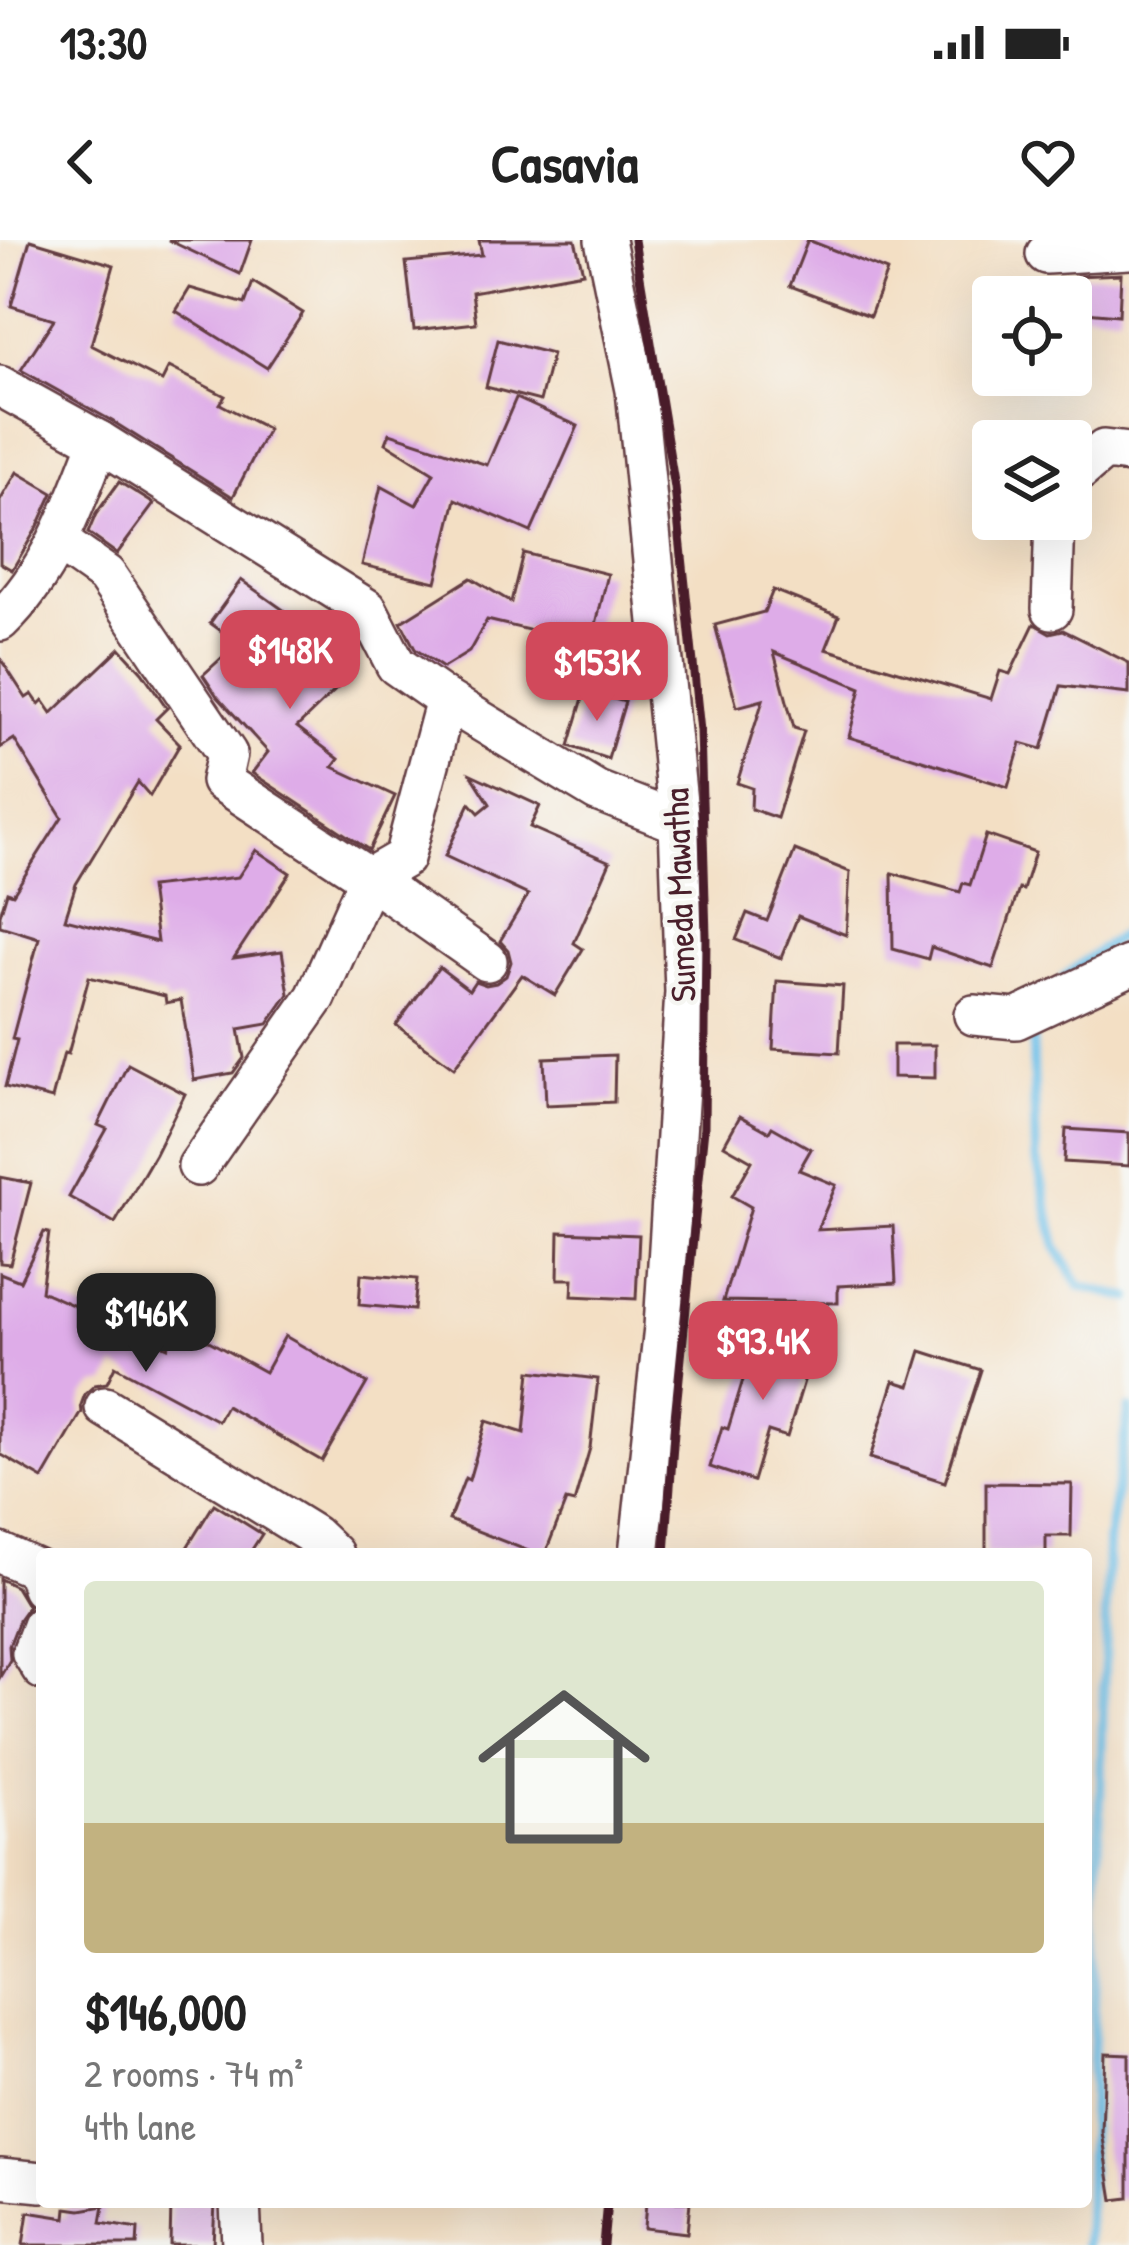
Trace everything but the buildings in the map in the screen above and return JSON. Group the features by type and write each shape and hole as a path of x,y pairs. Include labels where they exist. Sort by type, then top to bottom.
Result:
{"street":[{"name":"Sumeda Mawatha","path":"605,240 636,390 679,823 685,992 664,1327 640,1548"},
{"path":"1046,254 1129,249"},
{"path":"0,386 99,441 367,609 396,665 446,700 597,791 679,823"},
{"path":"0,621 19,603 59,542 99,441"},
{"path":"1092,460 1104,450 1129,453"},
{"path":"1052,609 1054,540"},
{"path":"59,542 106,575 227,754 221,781 487,961"},
{"path":"198,1166 316,997 369,878 404,859 446,700"},
{"path":"974,1015 1029,1012 1129,966"},
{"path":"105,1406 313,1534 327,1548"},
{"path":"0,1552 36,1569"},
{"path":"0,2178 36,2181"},
{"path":"240,2208 242,2245"}],"waterway":[{"path":"1064,977 1129,929"},
{"path":"1032,1022 1036,1157 1057,1248 1080,1286 1129,1298"},
{"path":"1092,2077 1108,1541 1129,1409"},
{"path":"1087,2245 1088,2208"}],"railway":[{"path":"634,240 675,488 700,731 706,936 704,1128 665,1548"},
{"path":"603,2245 606,2208"}]}
